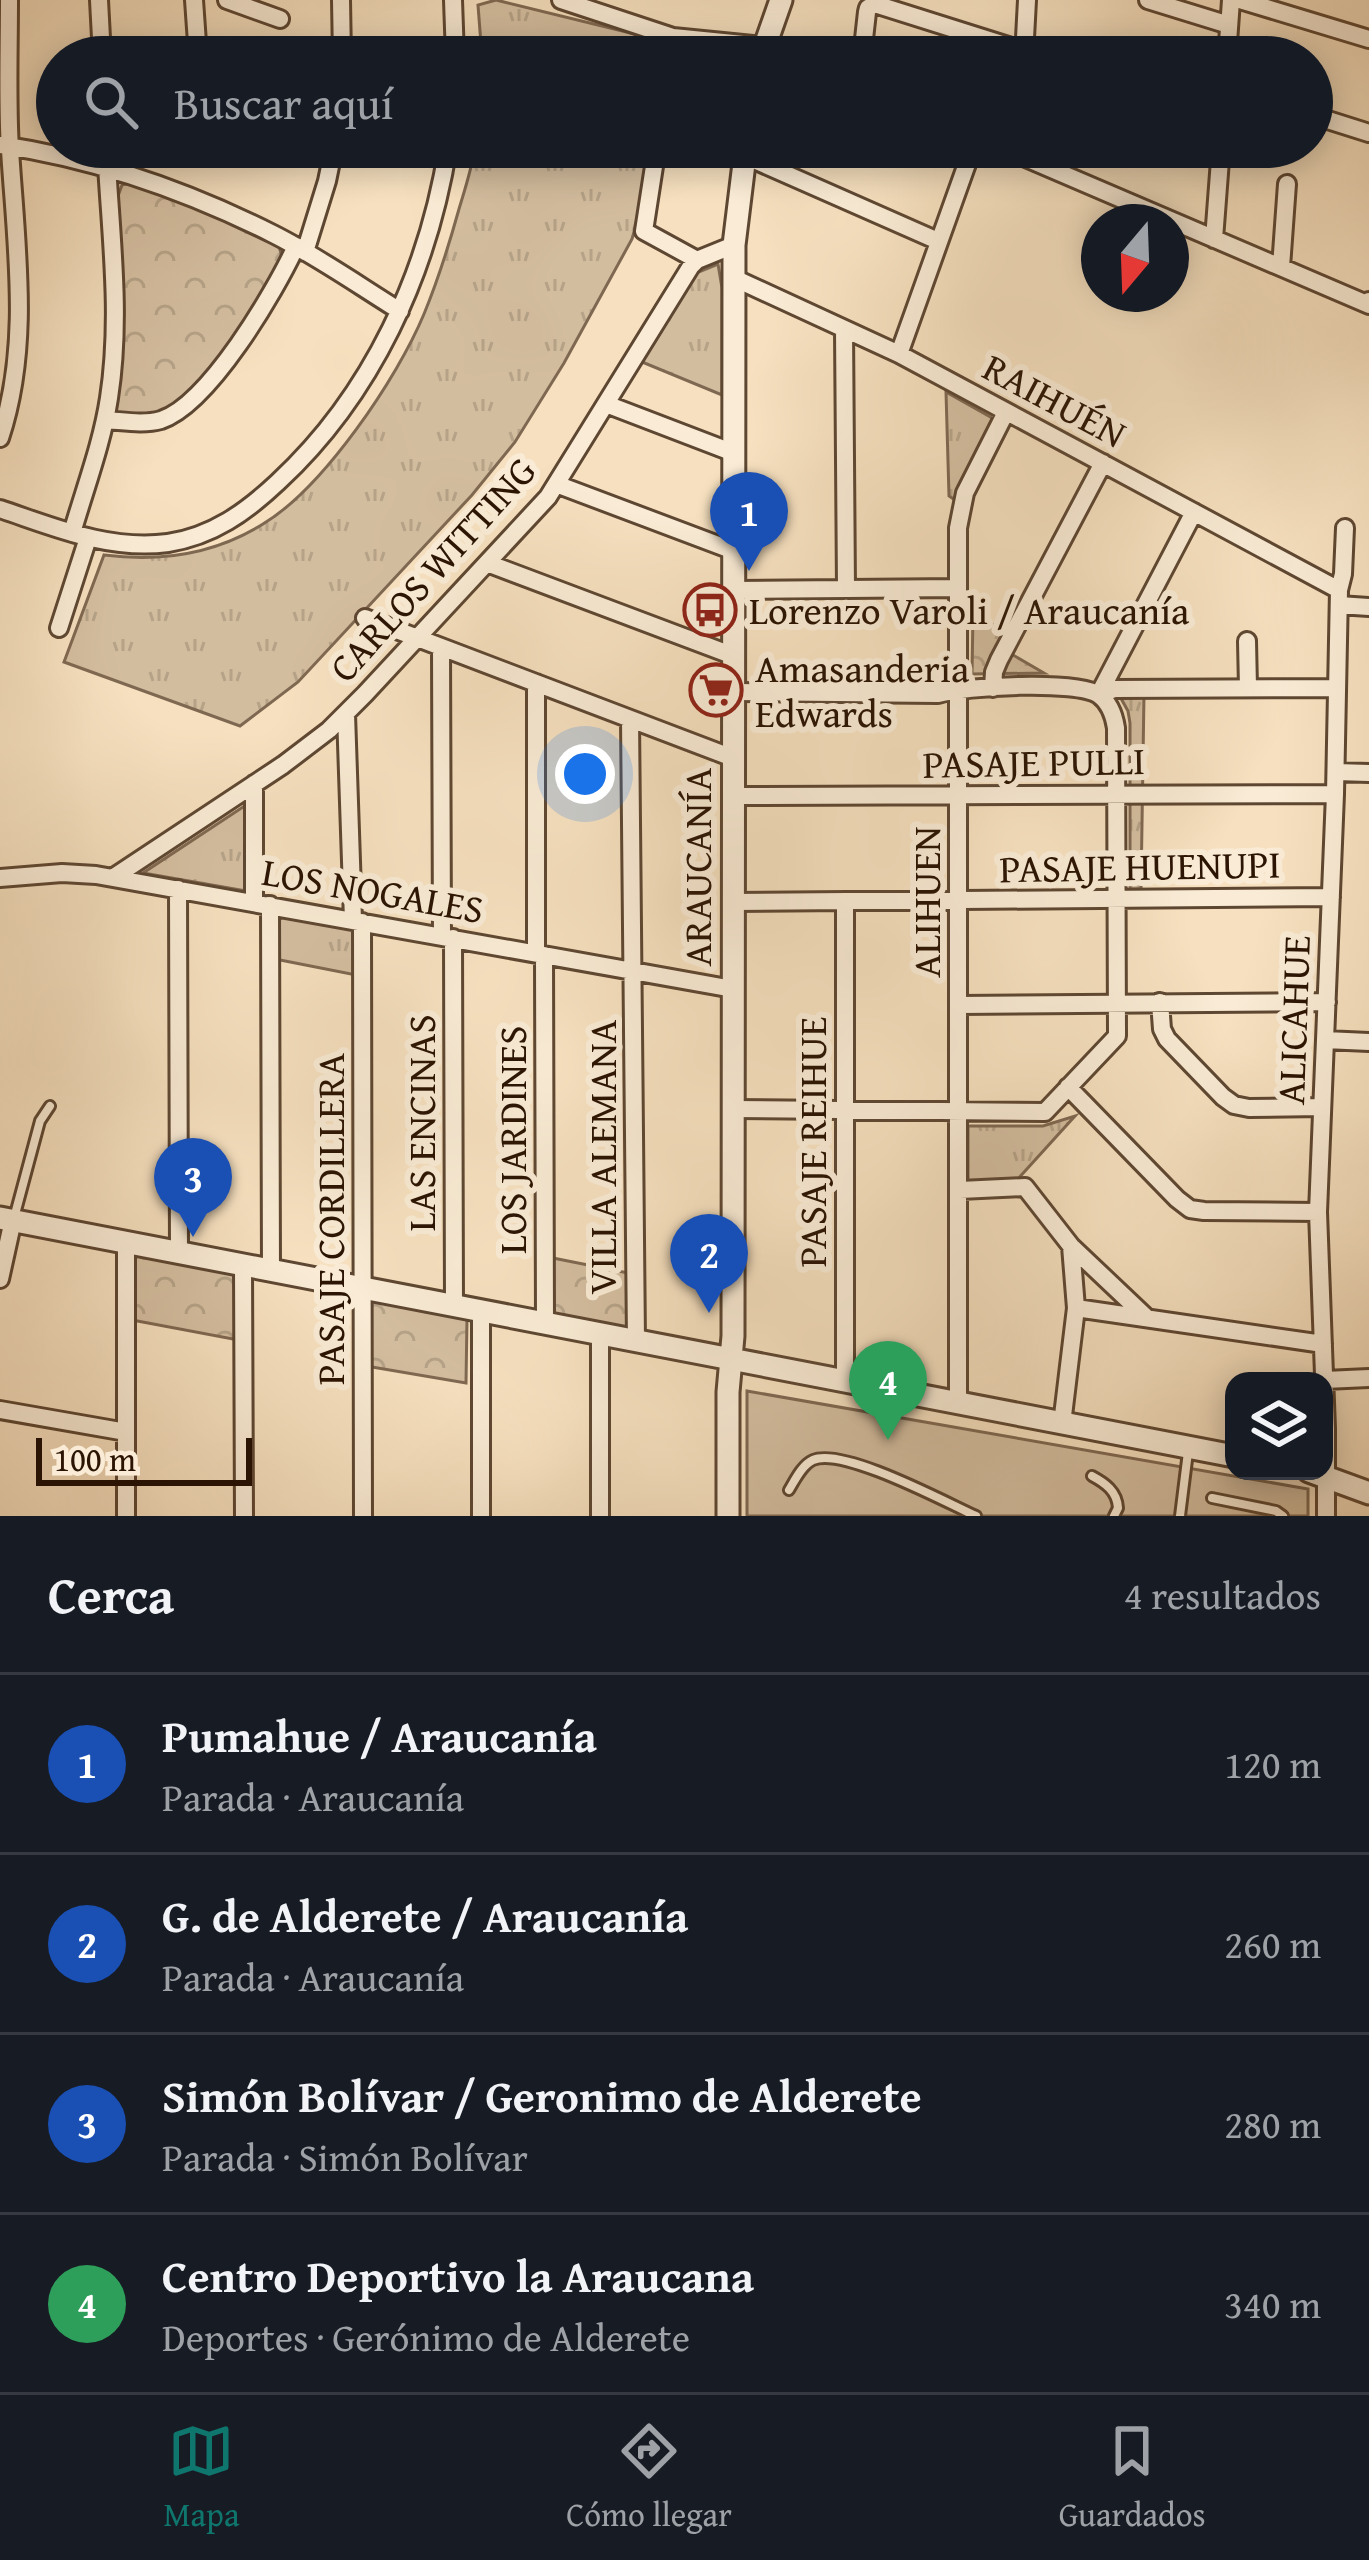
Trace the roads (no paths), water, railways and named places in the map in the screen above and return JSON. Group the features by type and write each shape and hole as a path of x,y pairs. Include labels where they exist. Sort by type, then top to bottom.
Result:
{"street":[{"path":"0,438 14,377 19,322 18,253 5,145 9,0"},
{"path":"99,0 101,36"},
{"path":"194,0 197,36"},
{"path":"227,0 280,20"},
{"path":"341,0 342,36"},
{"path":"452,0 454,36"},
{"path":"561,0 670,36"},
{"path":"769,36 781,0"},
{"path":"1025,36 1028,0"},
{"path":"1148,0 1229,25"},
{"path":"1228,36 1235,0 1369,39"},
{"path":"864,36 868,8 875,4 970,36"},
{"path":"1333,122 1369,133"},
{"path":"5,145 36,152"},
{"path":"104,168 175,190 301,249 400,311"},
{"path":"105,420 148,422 170,416 225,361 301,249 329,168"},
{"path":"0,510 80,536 137,544 170,542 209,531 242,513 286,475 360,383 400,311 431,227 444,168"},
{"path":"654,168 644,231 697,260 734,245"},
{"name":"ARAUCANÍA","path":"728,1516 733,1336 734,245 744,168"},
{"path":"781,168 938,241"},
{"path":"899,354 965,168"},
{"path":"1055,168 1369,303"},
{"path":"1214,238 1219,168"},
{"path":"59,628 110,392 115,310 108,169"},
{"path":"1281,267 1287,184"},
{"name":"CARLOS WITTING","path":"114,878 312,743 346,714 539,508 697,260"},
{"name":"RAIHUÉN","path":"734,278 899,354 1194,512 1339,598 1369,607"},
{"path":"844,329 846,589"},
{"path":"606,404 734,453"},
{"name":"ALIHUEN","path":"958,1404 960,509 1006,412"},
{"path":"993,688 999,659 1102,463"},
{"path":"556,484 734,551"},
{"path":"1099,695 1194,512"},
{"name":"ALICAHUE","path":"1324,1372 1318,1212 1345,528"},
{"path":"488,563 734,656"},
{"path":"734,590 958,587"},
{"path":"365,618 734,758"},
{"path":"1247,641 1248,688"},
{"name":"LAS ENCINAS","path":"441,646 454,1307"},
{"name":"LOS JARDINES","path":"536,683 545,1324"},
{"path":"733,1109 1045,1112 1118,1036 1115,719 1099,695 1071,687 958,688 938,694 734,692"},
{"path":"1099,695 1114,688 1337,688"},
{"name":"PASAJE CORDILLERA","path":"346,714 358,921 363,1516"},
{"name":"VILLA ALEMANA","path":"631,719 636,1342"},
{"path":"1336,772 1369,773"},
{"path":"254,784 272,1271"},
{"name":"PASAJE PULLI","path":"734,796 1335,794"},
{"name":"LOS NOGALES","path":"0,878 62,873 114,878 734,989"},
{"path":"178,889 179,1253"},
{"name":"PASAJE HUENUPI","path":"734,902 1331,897"},
{"name":"PASAJE REIHUE","path":"845,902 845,1382"},
{"path":"1160,1002 1167,1039 1228,1101 1249,1108 1322,1107"},
{"path":"959,1005 1327,1002"},
{"path":"1325,1040 1369,1042"},
{"path":"1068,1088 1190,1208 1318,1212"},
{"path":"960,1190 1025,1186 1071,1246 1148,1319"},
{"path":"0,1279 7,1219 1225,1454"},
{"path":"126,1243 126,1516"},
{"path":"1062,1424 1076,1308 1071,1246"},
{"path":"243,1266 244,1516"},
{"path":"1076,1308 1323,1345"},
{"path":"482,1312 482,1516"},
{"name":"VILLA ALEMANA","path":"600,1516 601,1335"},
{"path":"1333,1380 1369,1378"},
{"path":"0,1410 126,1432"},
{"name":"ALICAHUE","path":"1319,1480 1326,1516"},
{"path":"1333,1480 1369,1493"}],"lane":[{"path":"7,1219 40,1121 50,1106"},
{"path":"1180,1516 1189,1448"},
{"path":"789,1490 805,1467 825,1458 864,1466 959,1513 976,1516"},
{"path":"1091,1476 1114,1494 1117,1515"},
{"path":"1212,1498 1283,1516"}],"place":[{"name":"Pumahue / Araucanía","path":"749,571"},
{"name":"Lorenzo Varoli / Araucanía","path":"710,610"},
{"name":"Amasanderia Edwards","path":"716,690"},
{"name":"Simón Bolívar / Geronimo de Alderete","path":"193,1237"},
{"name":"G. de Alderete / Araucanía","path":"709,1313"},
{"name":"Centro Deportivo la Araucana","path":"888,1440"}]}
